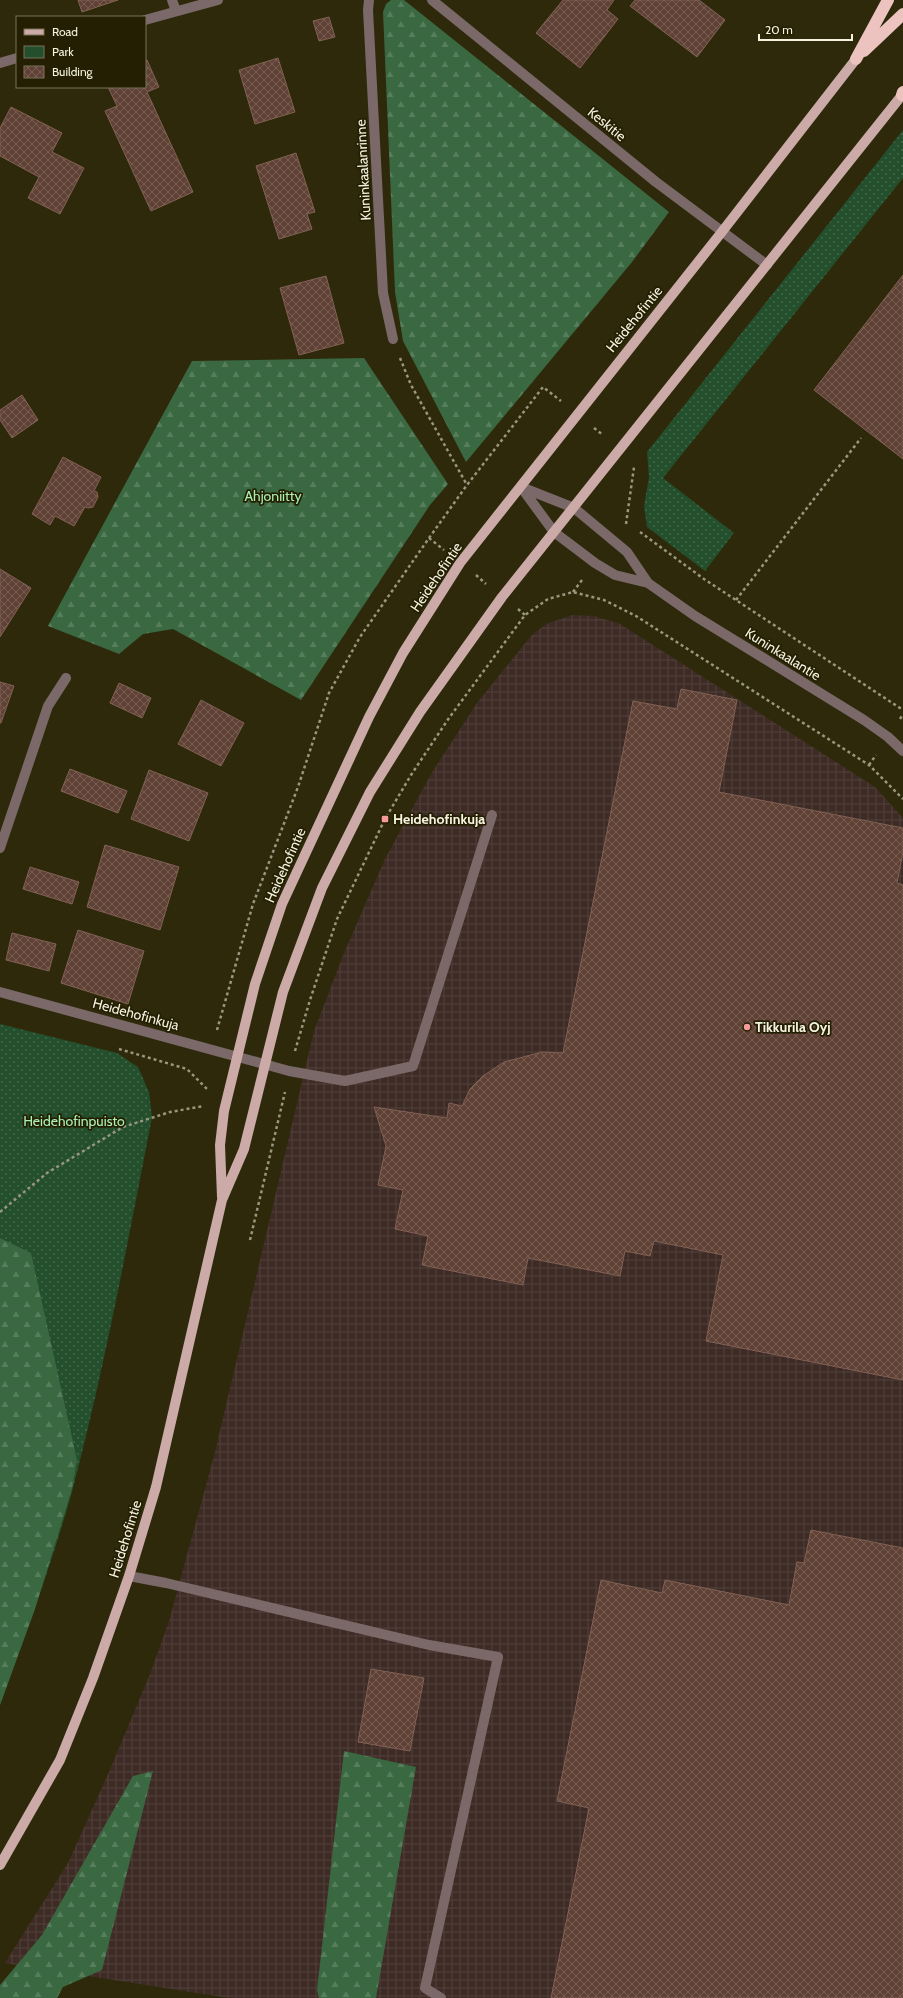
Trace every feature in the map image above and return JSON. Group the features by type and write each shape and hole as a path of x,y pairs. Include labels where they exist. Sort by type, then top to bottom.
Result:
{"highway":[{"path":"856,59 888,0"},
{"path":"856,59 903,14"}],"main road":[{"name":"Heidehofintie","path":"222,1200 220,1145 224,1111 255,984 282,904 369,717 403,653 460,563 521,487 577,413 721,233 856,59"},
{"name":"Heidehofintie","path":"0,1865 60,1760 93,1678 129,1576 156,1487 222,1200 244,1149 253,1118 264,1064 283,992 322,888 370,792 424,706 502,597 903,94"}],"street":[{"path":"172,0 176,11"},
{"path":"146,20 218,0"},
{"name":"Kuninkaalanrinne","path":"369,0 368,10 383,292 393,338"},
{"name":"Keskitie","path":"432,0 656,182 721,233 767,265"},
{"path":"0,63 16,58"},
{"name":"Kuninkaalantie","path":"521,487 574,508 626,552 648,583 689,612 864,720 888,737 903,751"},
{"name":"Kuninkaalantie","path":"521,487 554,532 595,563 615,575 648,583"},
{"path":"0,848 48,706 66,678"},
{"name":"Heidehofinkuja","path":"0,992 289,1071 344,1081 413,1066 492,815"},
{"path":"129,1576 166,1583 429,1645 498,1657 425,1988 442,1998"}],"path":[{"path":"393,338 411,386 467,484"},
{"path":"231,978 253,904 298,787 329,693 360,637 467,484 543,387"},
{"path":"736,600 861,438"},
{"path":"632,527 626,522 634,462"},
{"path":"638,531 704,580 903,710"},
{"path":"310,1000 337,919 385,819 411,775 449,718 526,615 556,596 573,592 604,600 636,616 869,765 903,799"},
{"path":"111,1047 187,1069 208,1089"},
{"path":"0,1212 47,1173 123,1127 170,1112 205,1106"},
{"path":"250,1240 278,1123"}],"shaded area":[{"path":"572,615 594,616 620,624 875,787 903,818 903,1998 229,1998 5,1963 68,1863 109,1772 150,1674 169,1621 215,1452 314,1031 344,953 385,859 431,774 477,703 531,636 546,624"}],"green space":[{"path":"391,0 404,0 669,212 632,262 466,462 403,341 395,292 383,12 386,4"},
{"path":"903,130 903,178 663,478 734,533 705,571 647,527 644,506 649,477 647,452"},
{"name":"Ahjoniitty","path":"364,358 448,484 430,505 301,700 173,629 143,634 119,654 48,626 192,361"},
{"name":"Heidehofinpuisto","path":"0,1024 117,1053 138,1067 149,1092 152,1117 106,1349 85,1442 73,1488 48,1570 0,1705"},
{"path":"0,1238 31,1253 77,1460 72,1489 35,1609 0,1705"},
{"path":"344,1751 416,1767 376,1998 319,1998 317,1990"},
{"path":"153,1771 102,1970 63,1987 57,1998 0,1998 0,1985 42,1935 133,1776"}],"building":[{"path":"78,0 118,0 82,12"},
{"path":"563,0 614,0 607,10 618,19 580,68 536,33"},
{"path":"635,0 699,0 725,20 697,57 630,6"},
{"path":"329,17 335,37 319,41 313,21"},
{"path":"278,58 295,112 255,124 239,70"},
{"path":"146,60 159,87 147,92 193,192 151,211 105,111 117,106 108,88 146,88"},
{"path":"11,107 62,133 52,152 84,168 60,214 28,198 39,177 0,156 0,128"},
{"path":"296,153 315,212 307,214 312,229 279,239 256,166"},
{"path":"903,275 903,459 814,390"},
{"path":"326,276 344,343 299,355 280,288"},
{"path":"22,395 38,420 12,438 0,420 0,410"},
{"path":"63,457 101,477 94,491 97,492 98,497 93,507 85,507 74,526 55,516 50,525 32,514"},
{"path":"0,569 31,588 0,637"},
{"path":"0,682 14,686 1,723 0,723"},
{"path":"119,683 151,698 142,718 110,703"},
{"path":"681,689 737,700 719,792 903,828 903,852 897,883 903,885 903,1380 706,1341 723,1255 654,1241 650,1256 625,1251 620,1276 528,1258 523,1285 422,1265 428,1236 395,1229 403,1190 378,1185 386,1146 374,1107 447,1118 449,1103 462,1106 470,1089 483,1076 504,1062 542,1052 563,1053 633,701 677,709"},
{"path":"201,700 244,723 221,766 178,744"},
{"path":"70,769 127,791 118,813 61,791"},
{"path":"149,770 208,793 189,841 131,819"},
{"path":"105,845 179,867 160,930 87,907"},
{"path":"30,867 79,882 72,904 23,889"},
{"path":"78,930 144,951 128,1004 61,983"},
{"path":"12,933 56,944 49,971 6,960"},
{"path":"811,1530 903,1548 903,1998 551,1998 589,1808 557,1801 601,1580 662,1593 665,1580 789,1605 797,1562 804,1563"},
{"path":"371,1669 424,1678 410,1751 358,1742"}],"place":[{"name":"Heidehofinkuja","path":"385,819"},
{"name":"Tikkurila Oyj","path":"747,1027"}]}
